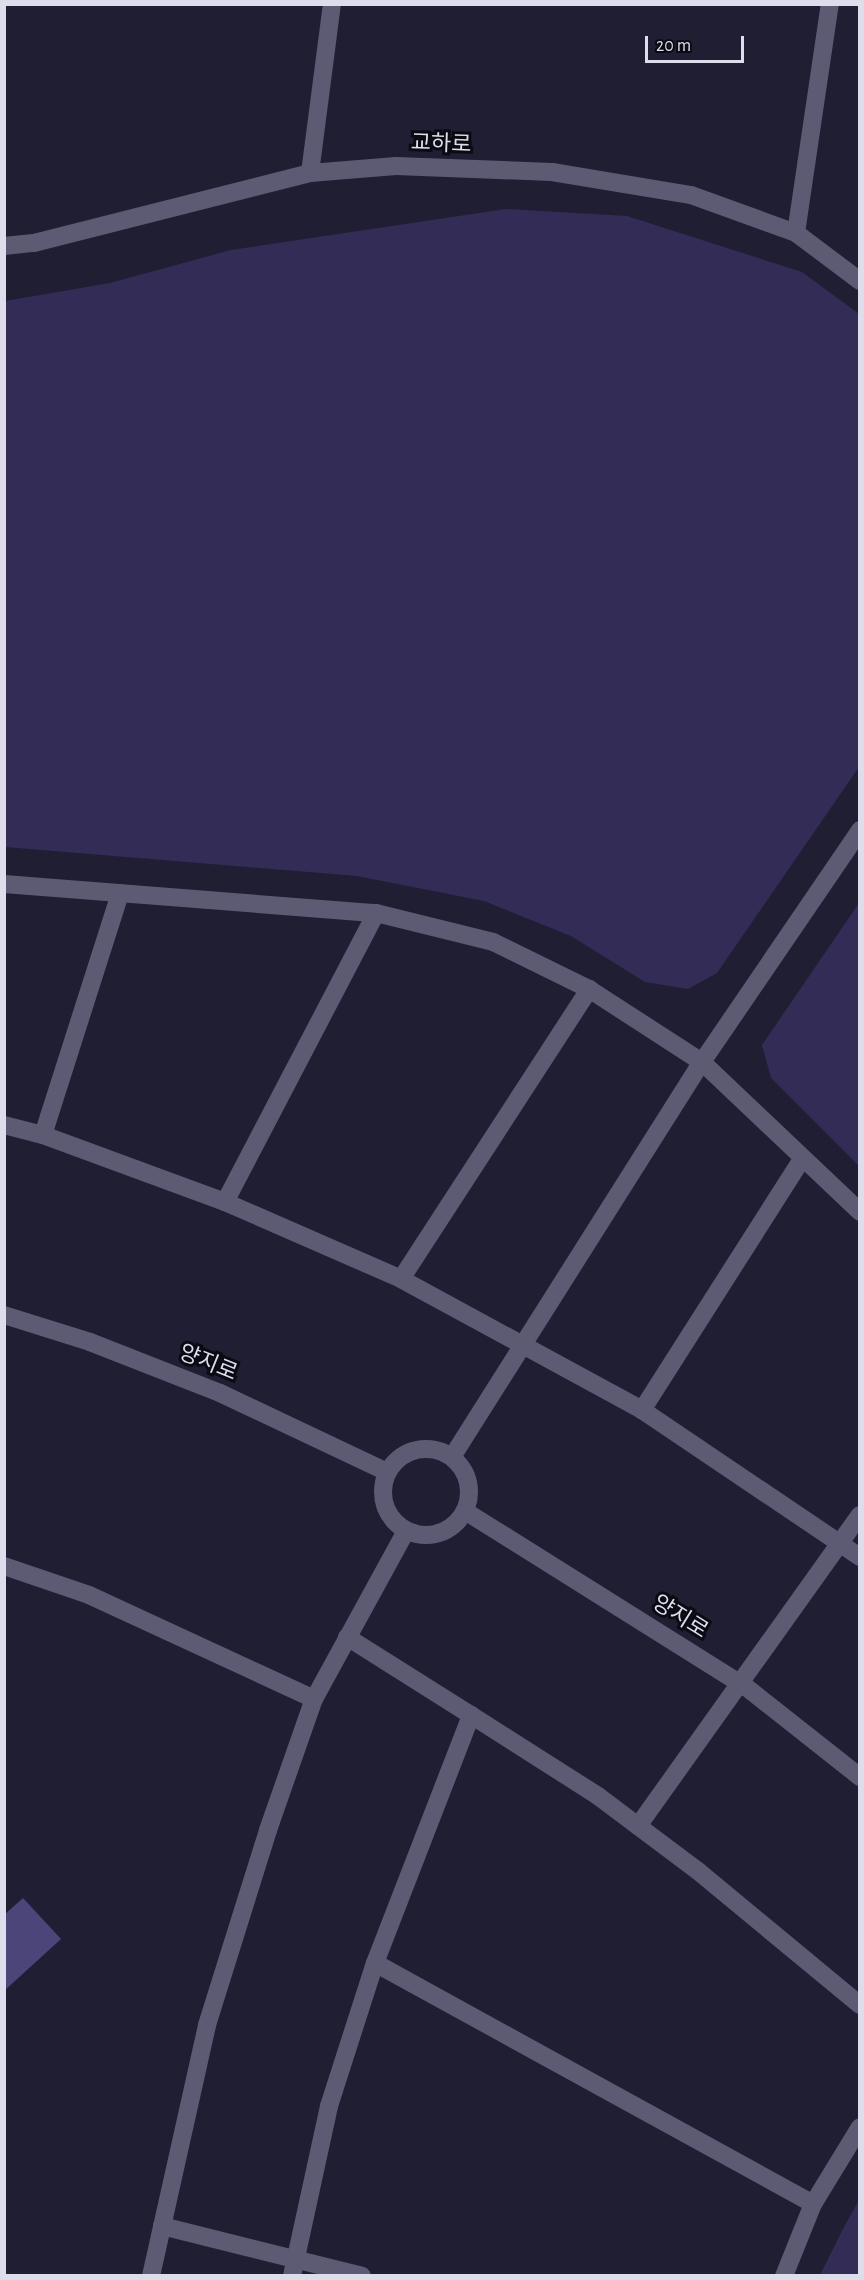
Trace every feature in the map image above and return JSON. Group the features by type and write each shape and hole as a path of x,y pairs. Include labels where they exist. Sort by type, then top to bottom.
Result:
{"street":[{"path":"310,173 332,4"},
{"path":"796,233 830,4"},
{"name":"교하로","path":"4,246 34,243 310,173 396,166 552,172 690,195 796,233 860,281"},
{"path":"452,1457 702,1062 860,830"},
{"path":"4,884 376,913 493,942 589,988 702,1062 860,1212"},
{"path":"43,1135 120,893"},
{"path":"225,1202 376,913"},
{"path":"401,1279 589,988"},
{"path":"4,1125 43,1135 225,1202 401,1279 642,1410 860,1557"},
{"path":"642,1410 802,1159"},
{"name":"양지로","path":"4,1315 90,1342 220,1393 387,1472"},
{"path":"438,1450 452,1457 468,1482 465,1511 452,1527 433,1535 406,1531 395,1523 382,1499 387,1472 408,1451 438,1450"},
{"name":"양지로","path":"465,1511 740,1683 860,1778"},
{"path":"638,1826 860,1515"},
{"path":"151,2276 207,2025 314,1699 406,1531"},
{"path":"4,1566 89,1595 314,1699"},
{"path":"348,1637 471,1715 638,1826 707,1878 860,2005"},
{"path":"292,2276 329,2106 375,1963 471,1715"},
{"path":"375,1963 813,2204"},
{"path":"784,2276 813,2204 860,2127"},
{"path":"162,2226 296,2257 362,2276"}],"shaded area":[{"path":"506,209 627,216 802,272 859,314 859,767 717,973 688,989 645,982 571,936 484,901 357,876 5,847 5,301 110,283 231,250"},
{"path":"859,903 859,1166 771,1078 762,1045"},
{"path":"859,2200 859,2275 820,2275 844,2227"}],"building":[{"path":"23,1898 61,1939 4,1991 4,1915"}]}
